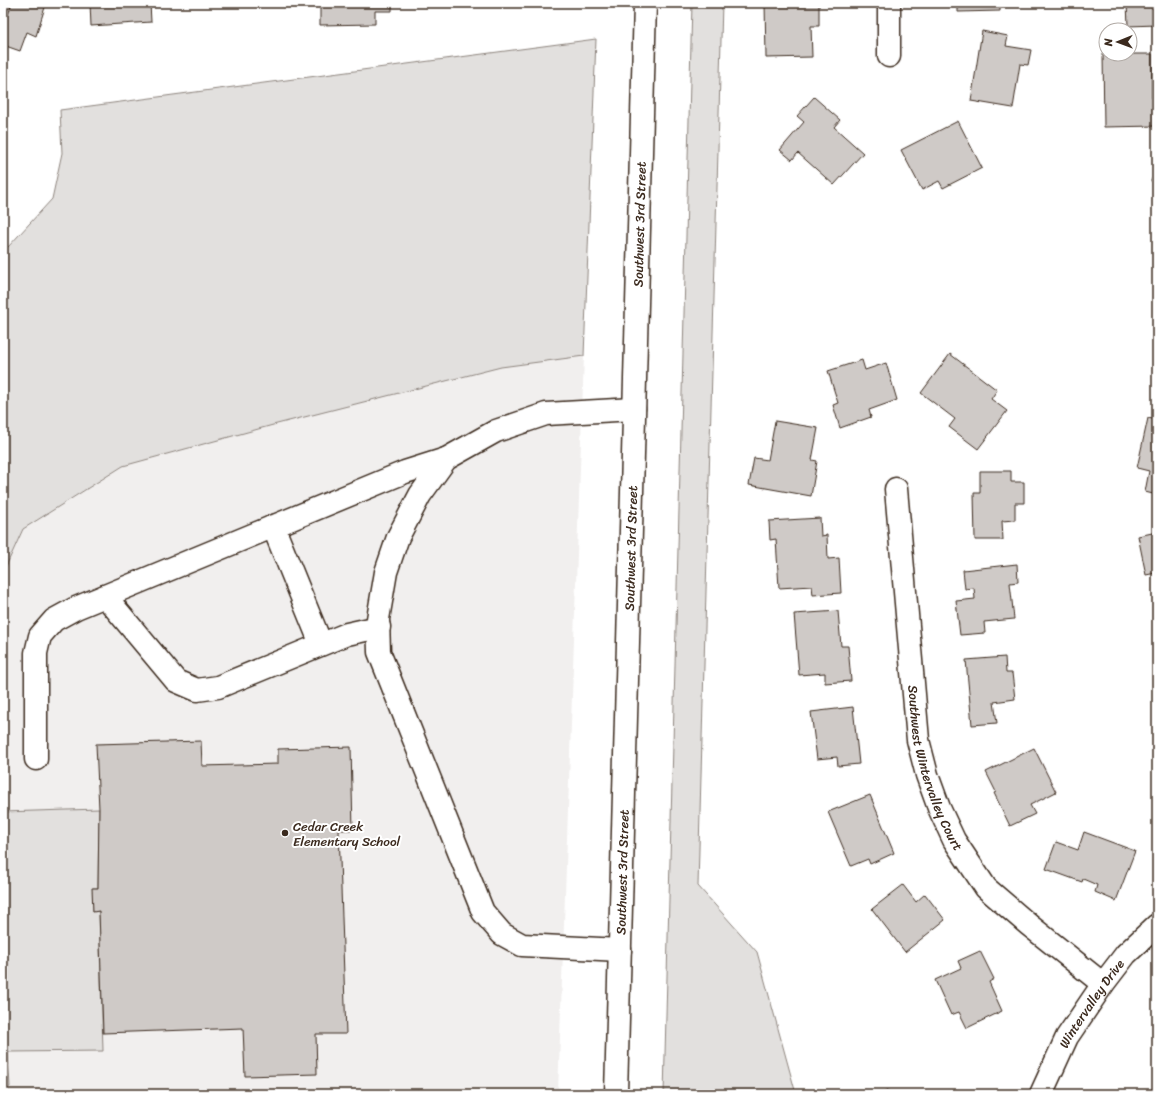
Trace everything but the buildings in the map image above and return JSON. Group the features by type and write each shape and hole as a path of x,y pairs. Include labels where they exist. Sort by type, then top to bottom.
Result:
{"main road":[{"name":"Southwest 3rd Street","path":"616,1094 646,3"},
{"path":"889,3 889,56"},
{"path":"36,759 36,653 40,636 54,620 76,608 273,526 405,472 446,459 496,431 546,414 634,409"},
{"path":"446,459 420,495 398,538 386,572 378,619 379,652 483,912 502,934 522,945 620,950"},
{"name":"Southwest Wintervalley Court","path":"896,489 918,740 927,775 939,808 954,840 986,888 1102,984"},
{"path":"273,526 321,644"},
{"path":"105,596 176,681 197,690 218,687 347,634 379,627"},
{"name":"Wintervalley Drive","path":"1041,1094 1067,1037 1102,984 1126,954 1157,925"}],"shaded area":[{"path":"692,3 722,3 698,886 757,952 796,1094 664,1094"},
{"path":"596,39 584,356 501,367 273,425 123,466 23,529 3,573 3,247 8,247 52,199 62,153 60,110"},
{"name":"Cedar Creek Elementary School","path":"584,356 558,1094 3,1094 3,573 23,529 123,466 273,425 501,367"},
{"path":"99,809 98,888 93,888 93,911 99,911 103,1051 8,1052 10,1087 3,1088 3,812"}],"place":[{"name":"Cedar Creek Elementary School","path":"285,833"}]}
